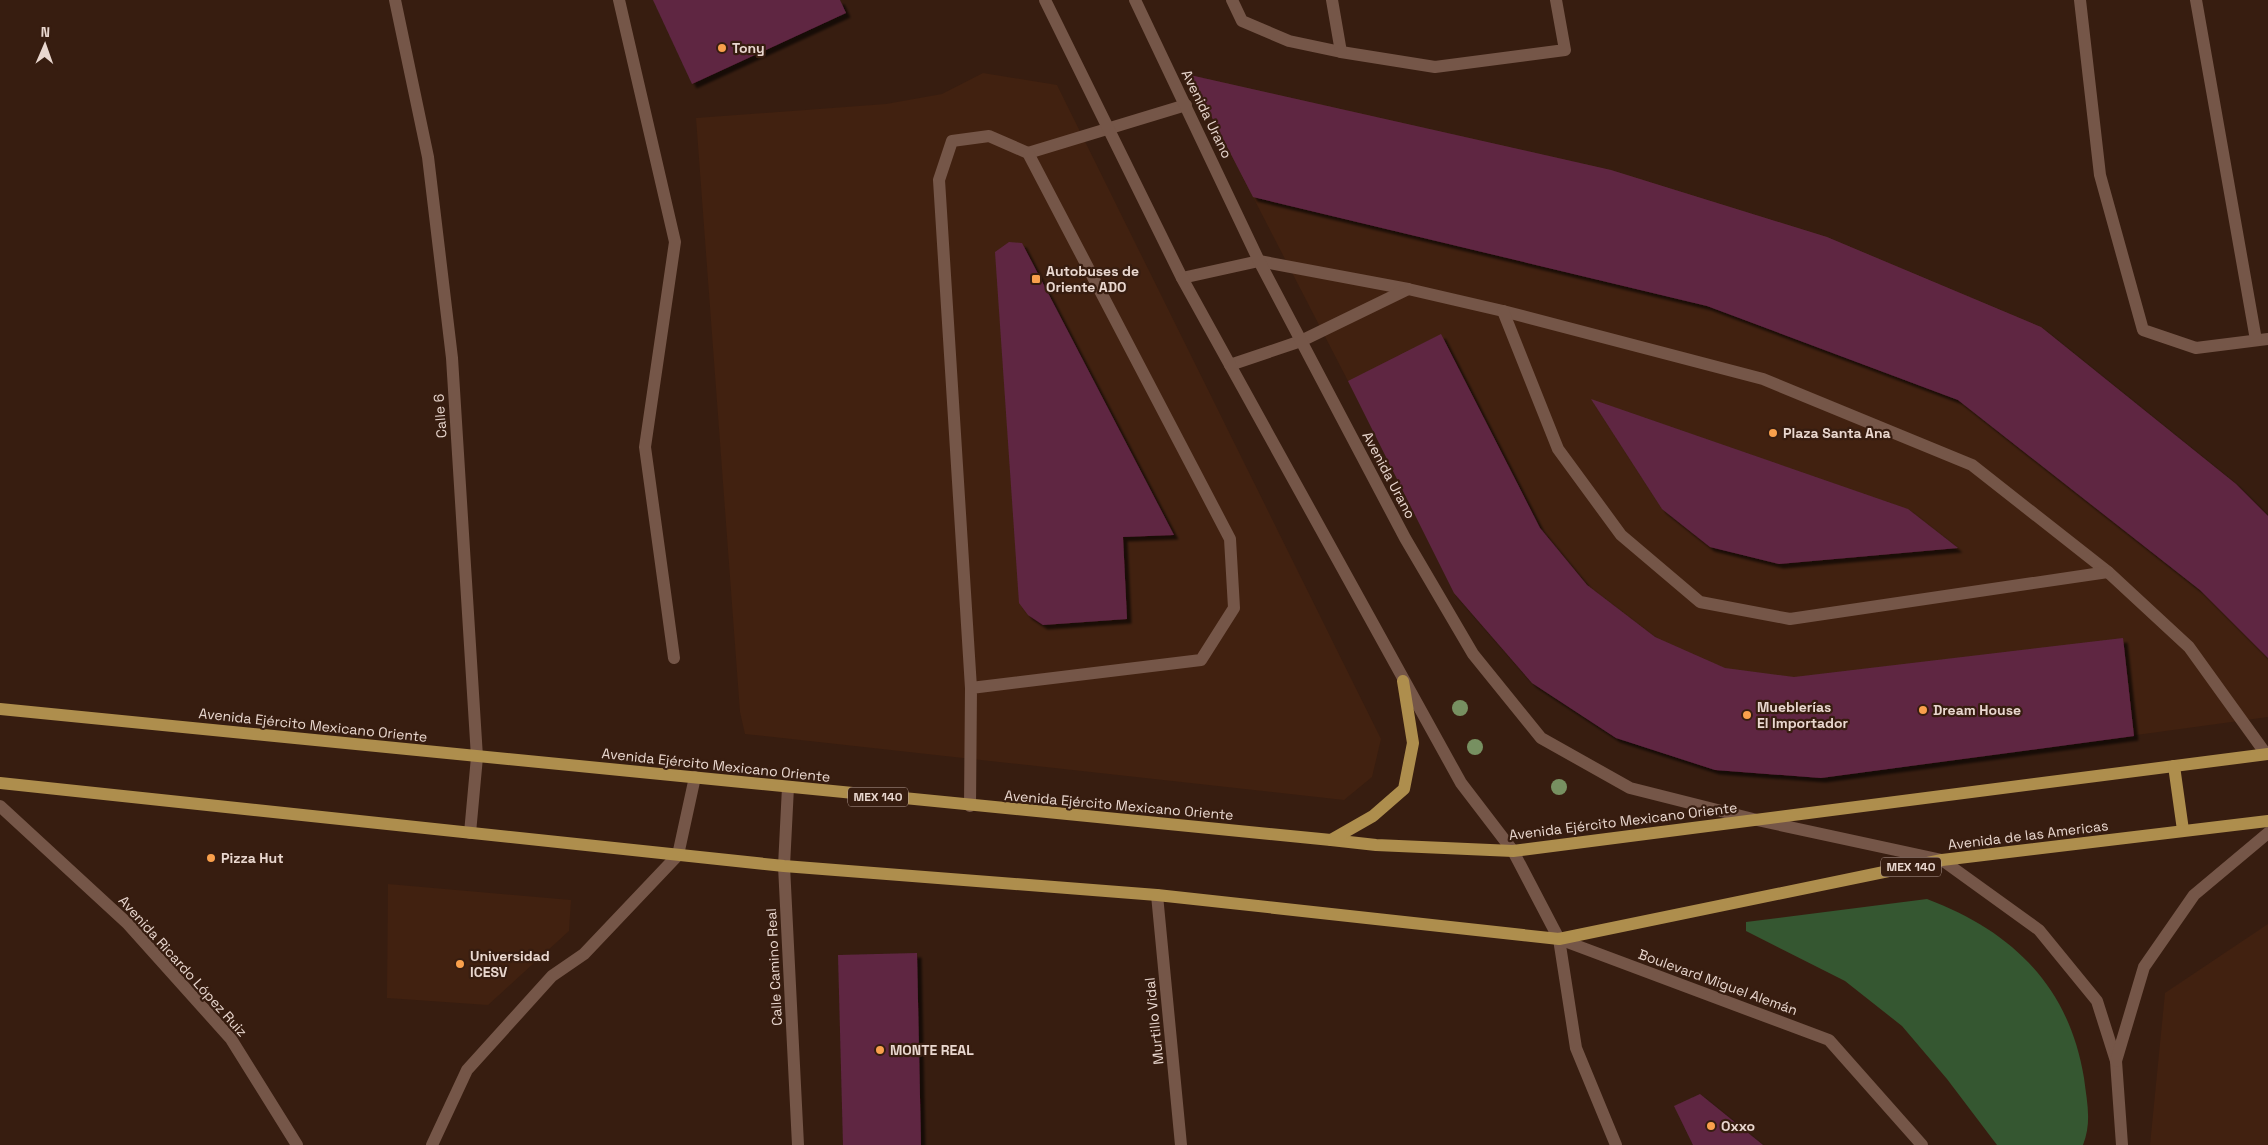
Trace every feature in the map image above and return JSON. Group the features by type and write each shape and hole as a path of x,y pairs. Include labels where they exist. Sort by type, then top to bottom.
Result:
{"main road":[{"name":"Calle 6","path":"395,0 428,156 452,358 476,757 470,833"},
{"path":"619,0 675,242 645,447 674,658"},
{"path":"1045,0 1182,278 1461,783 1513,851 1559,939 1576,1048 1616,1145"},
{"name":"Avenida Urano","path":"1135,0 1259,261 1405,538 1473,654 1540,738 1630,788 1756,820"},
{"path":"1232,0 1242,21 1289,41 1341,52 1435,67 1564,50 1556,0"},
{"path":"1332,0 1341,52"},
{"path":"2080,0 2100,175 2143,330 2196,348 2262,339 2196,0"},
{"path":"1028,153 1186,105"},
{"path":"970,806 971,688 939,180 952,141 989,136 1028,153 1230,538 1234,608 1201,660 971,688"},
{"path":"1182,278 1259,261 1408,289 1503,311 1763,379 1972,465 2108,572 2189,647 2267,754"},
{"path":"1230,365 1301,342 1408,289"},
{"path":"1503,311 1558,448 1621,534 1700,602 1790,619 2108,572"},
{"path":"1331,840 1373,816 1404,789 1413,743 1403,681"},
{"name":"Avenida Ejército Mexicano Oriente","path":"0,709 1376,845 1513,851 1756,820"},
{"name":"MEX 140","path":"1756,820 2267,754"},
{"path":"2174,766 2183,830"},
{"path":"432,1145 468,1070 552,976 584,954 678,855 695,777"},
{"name":"MEX 140","path":"0,783 784,866 1157,894 1559,939"},
{"name":"Calle Camino Real","path":"788,787 784,866 798,1145"},
{"name":"Avenida Ricardo López Ruiz","path":"0,806 128,923 231,1039 297,1145"},
{"path":"1756,820 1942,860 2039,930 2097,1001 2116,1061 2122,1145"},
{"name":"Avenida de las Americas","path":"1559,939 1942,860 2268,821"},
{"path":"2116,1061 2144,967 2194,895 2268,833"},
{"name":"Murtillo Vidal","path":"1157,894 1181,1145"},
{"name":"Boulevard Miguel Alemán","path":"1559,939 1829,1040 1922,1145"}],"shaded area":[{"path":"983,73 1057,85 1381,739 1372,777 1344,800 745,734 740,712 696,118 886,104 942,94"},
{"name":"Plaza Santa Ana","path":"1190,75 1611,170 1827,237 2041,327 2236,484 2268,516 2268,717 1821,778 1715,770 1616,738 1532,683 1454,593 1348,381"},
{"name":"Universidad ICESV","path":"388,884 571,900 569,931 488,1005 387,998"},
{"path":"2268,924 2268,1145 2150,1145 2165,993"}],"green space":[{"path":"1927,899 1958,912 2010,945 2032,966 2050,989 2065,1016 2076,1045 2084,1078 2088,1120 2083,1145 1997,1145 1947,1079 1902,1026 1845,981 1746,931 1746,922"}],"building":[{"name":"Tony","path":"653,0 840,0 846,13 692,84"},
{"path":"1190,75 1611,170 1827,237 2041,327 2236,484 2268,516 2268,658 2200,590 1958,400 1707,306 1253,197"},
{"path":"1009,242 1022,243 1174,535 1123,537 1127,619 1043,625 1028,615 1019,603 995,252"},
{"path":"1441,334 1540,528 1587,585 1655,637 1725,668 1794,677 2123,638 2134,736 1821,778 1715,770 1616,738 1532,683 1454,593 1348,381"},
{"path":"1591,399 1908,509 1958,548 1779,564 1710,547 1662,509"},
{"name":"MONTE REAL","path":"917,953 921,1145 843,1145 838,955"},
{"name":"Oxxo","path":"1700,1094 1763,1145 1693,1145 1674,1106"}],"place":[{"name":"Tony","path":"722,48"},
{"name":"Autobuses de Oriente ADO","path":"1036,279"},
{"name":"Plaza Santa Ana","path":"1773,433"},
{"name":"Dream House","path":"1923,710"},
{"name":"Mueblerías El Importador","path":"1747,715"},
{"name":"Pizza Hut","path":"211,858"},
{"name":"Universidad ICESV","path":"460,964"},
{"name":"MONTE REAL","path":"880,1050"},
{"name":"Oxxo","path":"1711,1126"}]}
